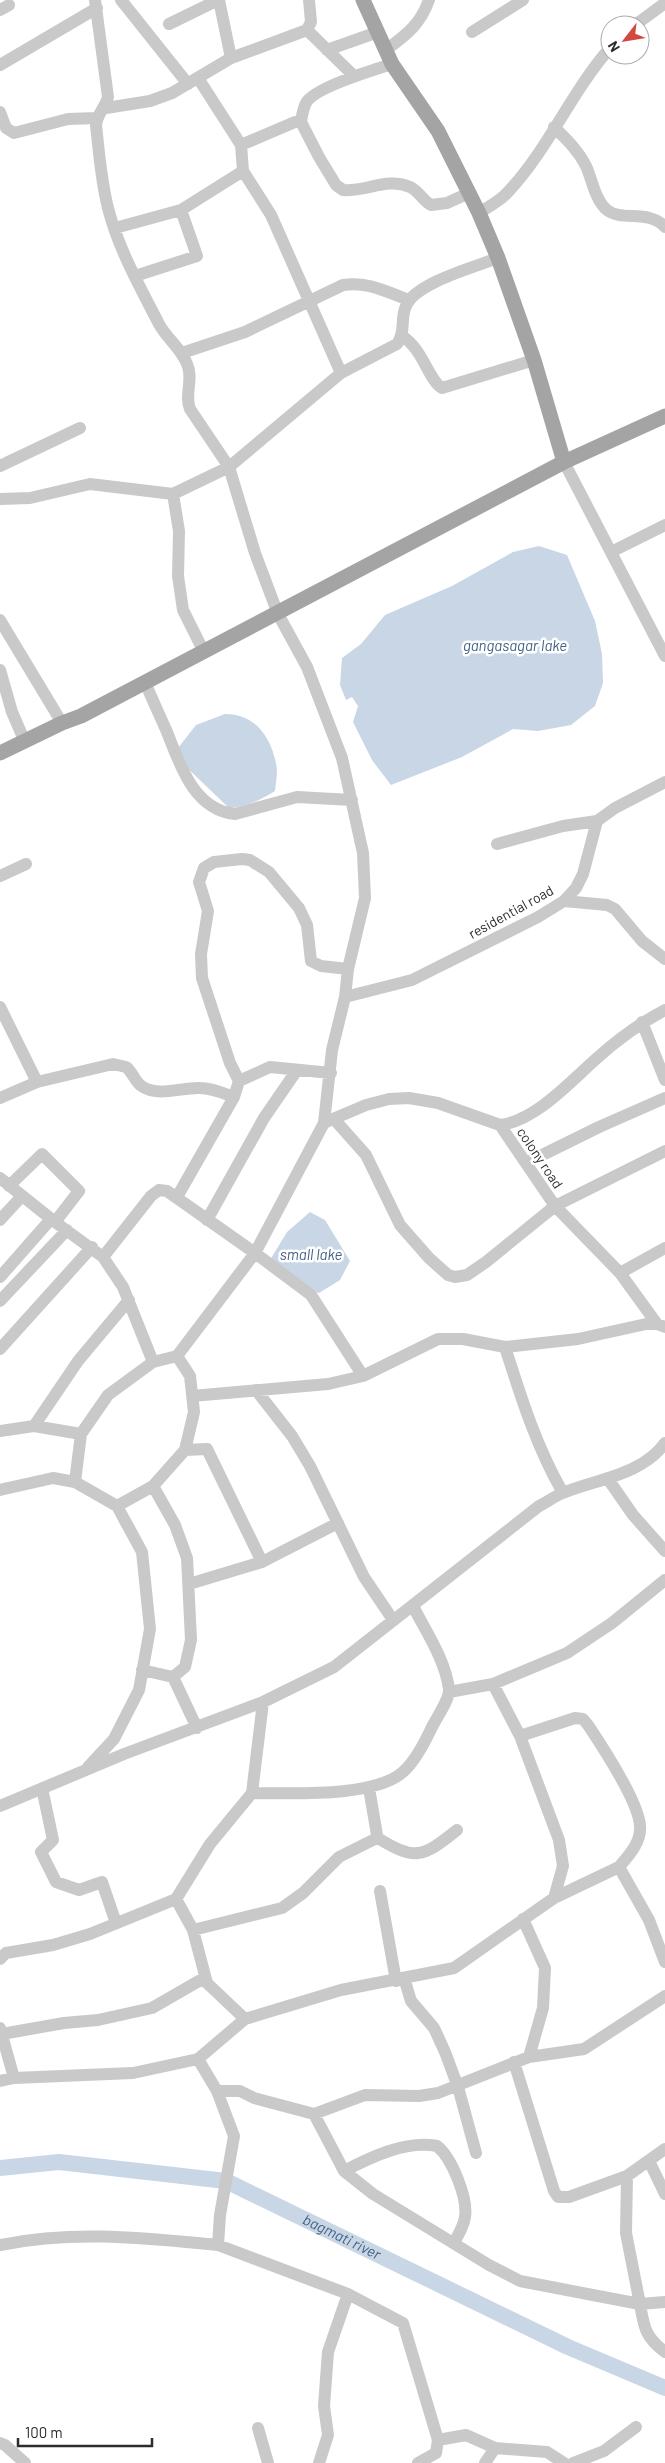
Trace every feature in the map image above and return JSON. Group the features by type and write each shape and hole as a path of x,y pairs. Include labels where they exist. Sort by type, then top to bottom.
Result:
{"main road":[{"path":"363,0 389,57 438,131 469,193 498,258 534,360 564,462"},
{"path":"0,753 62,723 81,716 564,462 665,416"}],"street":[{"path":"121,0 193,81 241,145 243,171 271,215 310,299 341,373"},
{"path":"169,24 218,0 231,58"},
{"path":"0,112 6,128 14,134 68,119 150,101 193,81 231,58 307,30 311,22 309,0"},
{"path":"429,0 422,18 389,57 310,98 306,102 301,122 336,185 343,190 387,183 400,184 415,189 432,205 447,203 469,193"},
{"path":"472,32 523,0"},
{"path":"649,15 665,3"},
{"path":"0,65 96,4 108,97 101,113 102,176 114,228 164,334 182,353 190,370 188,400 190,409 229,467 255,552 278,614 307,668 342,758 362,853 365,898 348,969 345,997 332,1050 329,1121 255,1252 177,1356 153,1362 108,1395 81,1434 75,1482"},
{"path":"307,30 354,76"},
{"path":"328,50 378,32"},
{"path":"478,213 506,194 540,150 592,69 600,60"},
{"path":"241,145 301,122"},
{"path":"554,127 580,156 599,199 607,210 618,214 638,215 654,220 665,228"},
{"path":"114,228 181,210 243,171"},
{"path":"136,276 197,256 181,210"},
{"path":"0,499 30,498 90,484 173,494 229,467 341,373 392,347 402,336 404,312 409,300 428,286 498,258"},
{"path":"182,353 245,332 310,299 343,285 353,283 373,286 409,300"},
{"path":"402,336 415,346 435,381 442,388 534,360"},
{"path":"0,466 80,428"},
{"path":"564,462 665,656"},
{"path":"173,494 179,531 178,576 183,610 204,652"},
{"path":"611,552 665,525"},
{"path":"0,620 62,723"},
{"path":"0,670 12,712 25,742"},
{"path":"145,682 177,762 189,782 202,797 216,808 225,813 236,814 297,797 352,800"},
{"path":"497,844 564,826 597,821 615,808 665,782"},
{"name":"residential road","path":"345,997 412,980 538,918 564,902 576,888 584,874 597,821"},
{"path":"177,1197 234,1097 239,1081 230,1063 202,978 201,954 208,911 199,882 206,866 214,862 242,859 250,860 269,872 299,908 307,925 311,961 321,966 348,969"},
{"path":"0,876 26,864"},
{"path":"564,902 607,905 615,909 642,941 665,959"},
{"path":"0,1007 37,1082"},
{"path":"500,1125 511,1124 529,1115 642,1022 665,1010"},
{"path":"642,1022 665,1080"},
{"path":"0,1098 37,1082 113,1064 126,1067 141,1086 149,1090 164,1091 201,1088 220,1091 234,1097"},
{"path":"239,1081 270,1067 331,1073"},
{"path":"207,1220 264,1118 297,1070"},
{"name":"colony road","path":"329,1121 366,1105 390,1099 409,1098 438,1102 500,1125 555,1206 620,1274 661,1325"},
{"path":"526,1163 599,1127 665,1098"},
{"path":"329,1121 366,1155 400,1225 448,1276 461,1277 472,1272 555,1206 665,1152"},
{"path":"0,1277 53,1221 79,1191 42,1154 5,1182 53,1221 92,1247 103,1257 117,1277 129,1300 153,1362"},
{"path":"103,1257 156,1192 164,1190 177,1197 207,1220 255,1252 316,1300 363,1376"},
{"path":"0,1220 22,1196"},
{"path":"0,1301 67,1230"},
{"path":"0,1350 92,1247"},
{"path":"620,1274 665,1248"},
{"path":"34,1426 78,1361 129,1300"},
{"path":"192,1396 328,1384 363,1376 438,1339 463,1339 505,1347 578,1339 646,1324 661,1325"},
{"path":"505,1347 538,1446 563,1493"},
{"path":"117,1506 153,1486 185,1450 194,1412 190,1376 177,1356"},
{"path":"256,1390 292,1436 310,1466 364,1577 393,1620"},
{"path":"0,1431 34,1426 81,1434"},
{"path":"0,1806 85,1770 263,1702 334,1667 539,1506 563,1493 608,1479 656,1455 665,1443"},
{"path":"185,1450 206,1449 262,1562"},
{"path":"0,1490 53,1478 75,1482 117,1506 142,1552 150,1629 139,1690 114,1739 85,1770"},
{"path":"608,1479 633,1514 665,1551"},
{"path":"153,1486 175,1525 187,1558 191,1640 185,1667 173,1677"},
{"path":"189,1584 262,1562 338,1523"},
{"path":"449,1692 493,1684 567,1652 612,1623 665,1580"},
{"path":"252,1793 315,1793 369,1788 395,1778 404,1771 427,1736 449,1692 445,1668 413,1606"},
{"path":"142,1670 173,1677"},
{"path":"173,1677 197,1728"},
{"path":"493,1684 520,1736 549,1810 562,1854 562,1866 554,1898"},
{"path":"0,1959 6,1953 67,1941 176,1899 210,1844 252,1793 263,1702"},
{"path":"0,2081 14,2078 134,2073 198,2059 246,2019 341,1990 454,1968 554,1898 619,1867 635,1847 640,1827 637,1811 588,1725 582,1719 575,1718 520,1736"},
{"path":"42,1788 53,1840 41,1852 56,1882 78,1890 102,1882 116,1923"},
{"path":"369,1788 376,1837 399,1852 414,1854 429,1850 457,1830"},
{"path":"193,1930 282,1908 303,1893 339,1856 376,1837"},
{"path":"619,1867 649,1920 665,1962"},
{"path":"380,1891 400,1979 411,2001 434,2028 458,2087 476,2153"},
{"path":"176,1899 193,1930 204,1978 211,1988 246,2019"},
{"path":"523,1919 545,1968 542,2008 530,2057"},
{"path":"14,2078 1,2031 98,2020 152,2008 204,1978"},
{"path":"217,2091 240,2091 254,2098 314,2114 365,2095 428,2095 458,2087 514,2062 530,2057 584,2049 665,1996"},
{"path":"198,2059 217,2091 234,2136 220,2215 218,2245"},
{"path":"514,2062 558,2197 569,2197 627,2176 665,2149"},
{"path":"314,2114 344,2171 373,2194 520,2281 640,2304 665,2302"},
{"path":"344,2171 376,2155 415,2146 437,2146 448,2158 453,2168 465,2208 465,2220 454,2243"},
{"path":"649,2161 665,2194"},
{"path":"627,2176 626,2233 645,2330 649,2338 665,2352"},
{"path":"0,2245 45,2238 106,2234 218,2245 348,2294 400,2321 405,2326 438,2440 440,2458 418,2463"},
{"path":"319,2463 328,2435 324,2406 328,2352 348,2294"},
{"path":"573,2463 604,2450 636,2427"},
{"path":"258,2428 268,2463"},
{"path":"438,2440 466,2435 495,2448 547,2452 564,2463"},
{"path":"0,2443 5,2445 25,2463"},
{"path":"485,2463 495,2448"}],"water":[{"name":"gangasagar lake","path":"539,546 567,555 595,621 602,654 603,683 595,706 571,725 538,731 513,729 462,757 391,785 372,760 353,722 358,706 352,697 346,700 340,685 342,658 361,644 385,615 452,586 513,552"},
{"path":"225,714 245,718 260,728 270,744 277,769 275,791 253,802 229,808 180,761 178,748 196,725"},
{"name":"small lake","path":"310,1212 325,1220 350,1261 340,1280 319,1293 302,1288 270,1260 287,1232"}],"waterway":[{"name":"bagmati river","path":"0,2168 59,2162 226,2181 568,2347 665,2388"}]}
